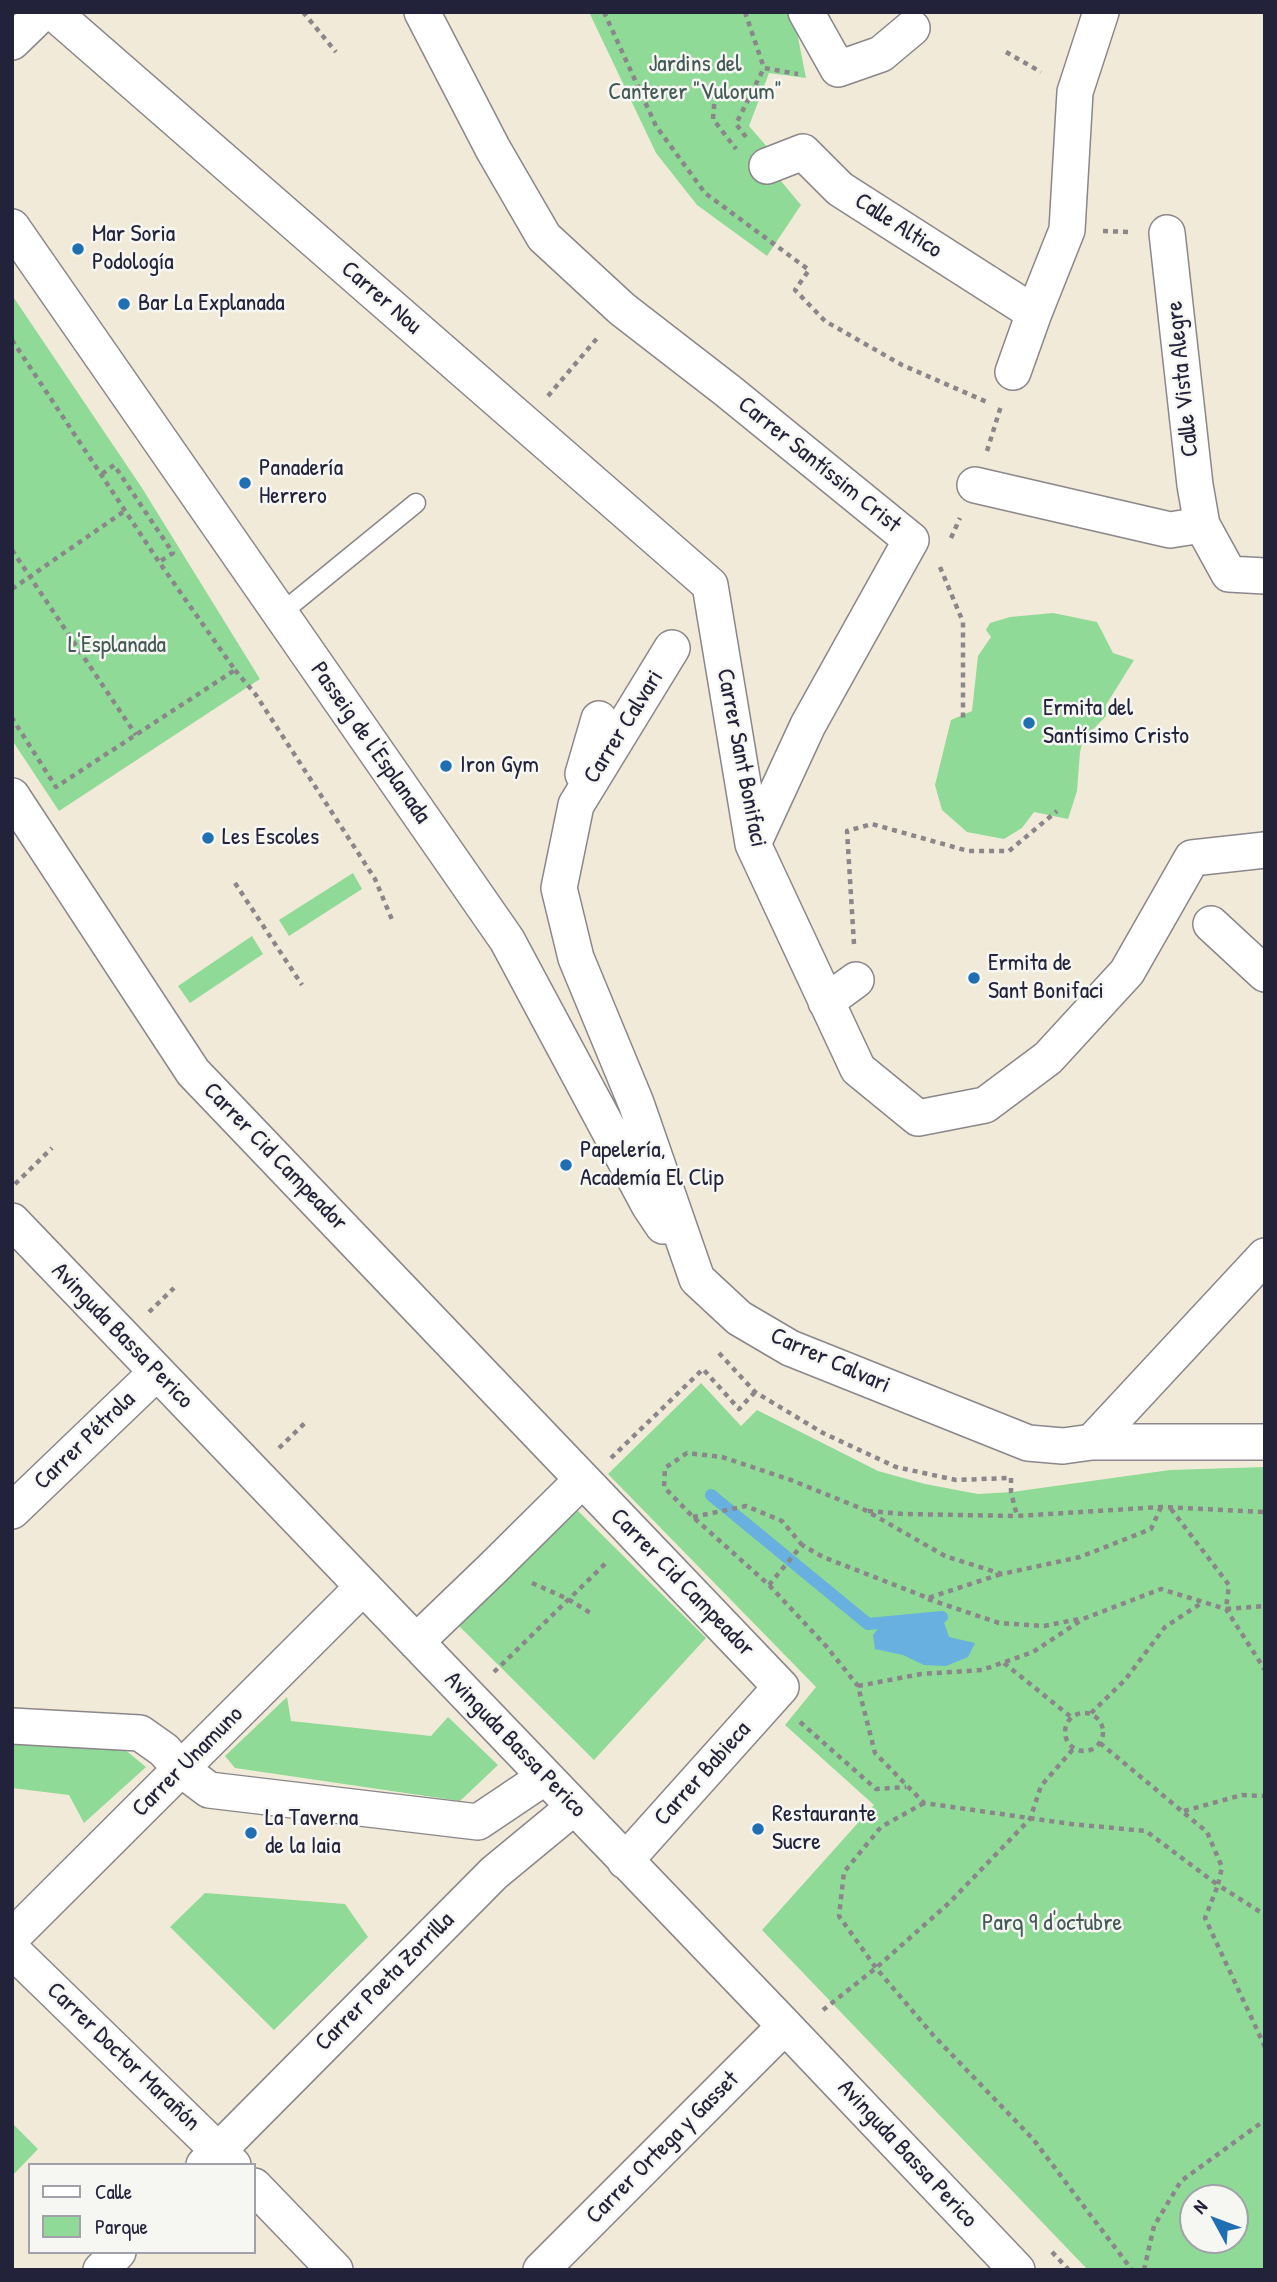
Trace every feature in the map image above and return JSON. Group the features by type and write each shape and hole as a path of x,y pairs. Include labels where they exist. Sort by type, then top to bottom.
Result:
{"street":[{"path":"12,42 43,12"},
{"name":"Carrer Nou","path":"53,12 710,585"},
{"name":"Carrer Santíssim Crist","path":"422,12 493,149 544,237 622,309 729,391 911,540 808,725 753,844"},
{"path":"806,12 838,69 881,54 912,28"},
{"path":"1013,372 1067,230 1075,92 1101,12"},
{"name":"Calle Altico","path":"767,166 803,152 840,189 1034,313"},
{"name":"Passeig de l'Esplanada","path":"12,228 507,940 649,1205 697,1279"},
{"name":"Calle Vista Alegre","path":"1167,233 1193,472 1202,525 1229,574 1265,576"},
{"path":"975,485 1170,530 1202,525"},
{"name":"Carrer Sant Bonifaci","path":"710,585 753,844 858,1069 918,1118 985,1105 1048,1058 1127,972 1192,858 1265,850"},
{"name":"Carrer Calvari","path":"576,805 672,648"},
{"name":"Carrer Calvari","path":"599,719 586,757 559,888 576,958 636,1102 697,1279 739,1318 790,1348 1028,1443 1063,1447 1092,1442 1265,1442"},
{"name":"Carrer Cid Campeador","path":"13,798 193,1072 463,1352 595,1470 787,1701"},
{"path":"1211,925 1265,974"},
{"path":"826,1002 856,980"},
{"name":"Avinguda Bassa Perico","path":"12,1221 785,2025 1001,2265"},
{"path":"1092,1442 1265,1256"},
{"name":"Carrer Pétrola","path":"12,1511 157,1372"},
{"path":"416,1642 595,1470"},
{"name":"Carrer Unamuno","path":"12,1937 363,1587"},
{"name":"Carrer Babieca","path":"625,1861 787,1701"},
{"path":"12,1726 140,1733 164,1750 181,1769 209,1790 478,1822 545,1777"},
{"name":"Carrer Poeta Zorrilla","path":"219,2160 494,1873 574,1807"},
{"path":"478,1822 494,1873"},
{"name":"Carrer Doctor Marañón","path":"12,1950 219,2160"},
{"name":"Carrer Ortega y Gasset","path":"541,2270 785,2025"},
{"path":"256,2188 335,2270"},
{"path":"101,2270 116,2254"}],"lane":[{"path":"280,614 416,503"}],"path":[{"path":"303,12 336,52"},
{"path":"604,12 656,126 705,193 809,270 795,290 825,321 902,365 1001,407"},
{"path":"745,12 764,68 736,124 767,166"},
{"path":"764,68 798,74 838,69"},
{"path":"715,94 713,119 750,167 767,166"},
{"path":"1067,230 1167,233"},
{"path":"525,424 622,309"},
{"path":"12,340 159,562 235,670 256,695 375,878 393,922"},
{"path":"949,542 975,485 1013,372"},
{"path":"102,474 114,465 173,553 159,562"},
{"path":"12,589 126,510"},
{"path":"911,540 938,564 963,622 963,720"},
{"path":"12,550 136,735"},
{"path":"12,718 56,787 235,670"},
{"path":"856,980 847,831 872,824 968,851 1009,851 1057,811"},
{"path":"235,883 302,985"},
{"path":"12,1187 51,1148"},
{"path":"595,1470 702,1369 739,1409 755,1392"},
{"path":"1002,1574 946,1556 864,1510 791,1480 722,1457 687,1453 664,1468 664,1486 693,1517 769,1585 826,1646 858,1686 875,1753 924,1803 1030,1819 1146,1831 1218,1885 1265,1915"},
{"path":"1011,1478 1017,1516"},
{"path":"693,1517 746,1506 782,1521 803,1545 823,1558 999,1623 1044,1626 1083,1619 1161,1589 1226,1609 1265,1606"},
{"path":"928,1598 1002,1574 1080,1557 1151,1529 1161,1507"},
{"path":"864,1510 904,1514 1017,1516 1161,1507 1265,1512"},
{"path":"1171,1509 1229,1585 1226,1609 1265,1671"},
{"path":"769,1585 803,1545"},
{"path":"489,1677 612,1556"},
{"path":"491,1570 506,1572 568,1599 592,1615"},
{"path":"1091,1713 1125,1679 1165,1627 1204,1601"},
{"path":"858,1686 921,1674 982,1670 1033,1652 1083,1619"},
{"path":"1003,1662 1071,1717"},
{"path":"787,1701 876,1789 906,1787"},
{"path":"1091,1713 1098,1718 1104,1735 1100,1743 1088,1751 1074,1748 1065,1733 1066,1724 1071,1717 1091,1713"},
{"path":"1100,1743 1207,1832 1222,1867 1205,1918 1265,2047"},
{"path":"822,2012 948,1903 1030,1819 1041,1786 1074,1748"},
{"path":"1184,1811 1242,1795 1265,1796"},
{"path":"924,1803 881,1827 844,1872 839,1916 876,1968 933,2035 1033,2139 1132,2270"},
{"path":"812,2002 830,2020"},
{"path":"1144,2270 1154,2226 1181,2181 1265,2120"},
{"path":"1050,2250 1069,2270"}],"green space":[{"name":"Jardins del Canterer \"Vulorum\"","path":"589,12 793,12 806,78 769,73 749,126 769,149 775,174 801,205 767,256 697,205 656,153"},
{"name":"L'Esplanada","path":"12,295 142,488 260,679 59,811 12,740"},
{"path":"1053,613 1097,622 1113,653 1134,660 1106,705 1106,716 1083,740 1077,791 1068,819 1034,812 1022,828 1004,839 967,832 942,810 935,785 951,720 972,711 978,656 991,637 986,630 990,623 1010,617"},
{"path":"353,873 362,889 289,936 279,920"},
{"path":"252,936 263,954 190,1003 178,986"},
{"name":"Parq 9 d'octubre","path":"701,1383 741,1426 757,1410 878,1471 925,1484 978,1494 1012,1492 1170,1470 1265,1467 1265,2270 1088,2270 762,1930 874,1805 785,1725 816,1687 608,1474"},
{"path":"573,1506 706,1638 594,1760 456,1623"},
{"path":"287,1697 291,1721 431,1736 448,1717 498,1765 460,1801 235,1768 225,1756"},
{"path":"12,1740 124,1749 146,1767 84,1823 69,1795 12,1788"},
{"path":"205,1893 345,1904 368,1937 274,2030 170,1927"},
{"path":"12,2123 38,2149 12,2176"}],"water":[{"path":"942,1617 949,1637 975,1643 968,1657 946,1666 924,1665 903,1655 875,1649 873,1635 878,1629 899,1621"}],"waterway":[{"path":"711,1495 868,1624 942,1617"}],"place":[{"name":"Mar Soria Podología","path":"78,249"},
{"name":"Bar La Explanada","path":"124,304"},
{"name":"Panadería Herrero","path":"245,483"},
{"name":"Ermita del Santísimo Cristo","path":"1029,723"},
{"name":"Iron Gym","path":"446,766"},
{"name":"Les Escoles","path":"208,838"},
{"name":"Ermita de Sant Bonifaci","path":"974,978"},
{"name":"Papelería, Academía El Clip","path":"566,1165"},
{"name":"Restaurante Sucre","path":"758,1829"},
{"name":"La Taverna de la Iaia","path":"251,1833"}]}
